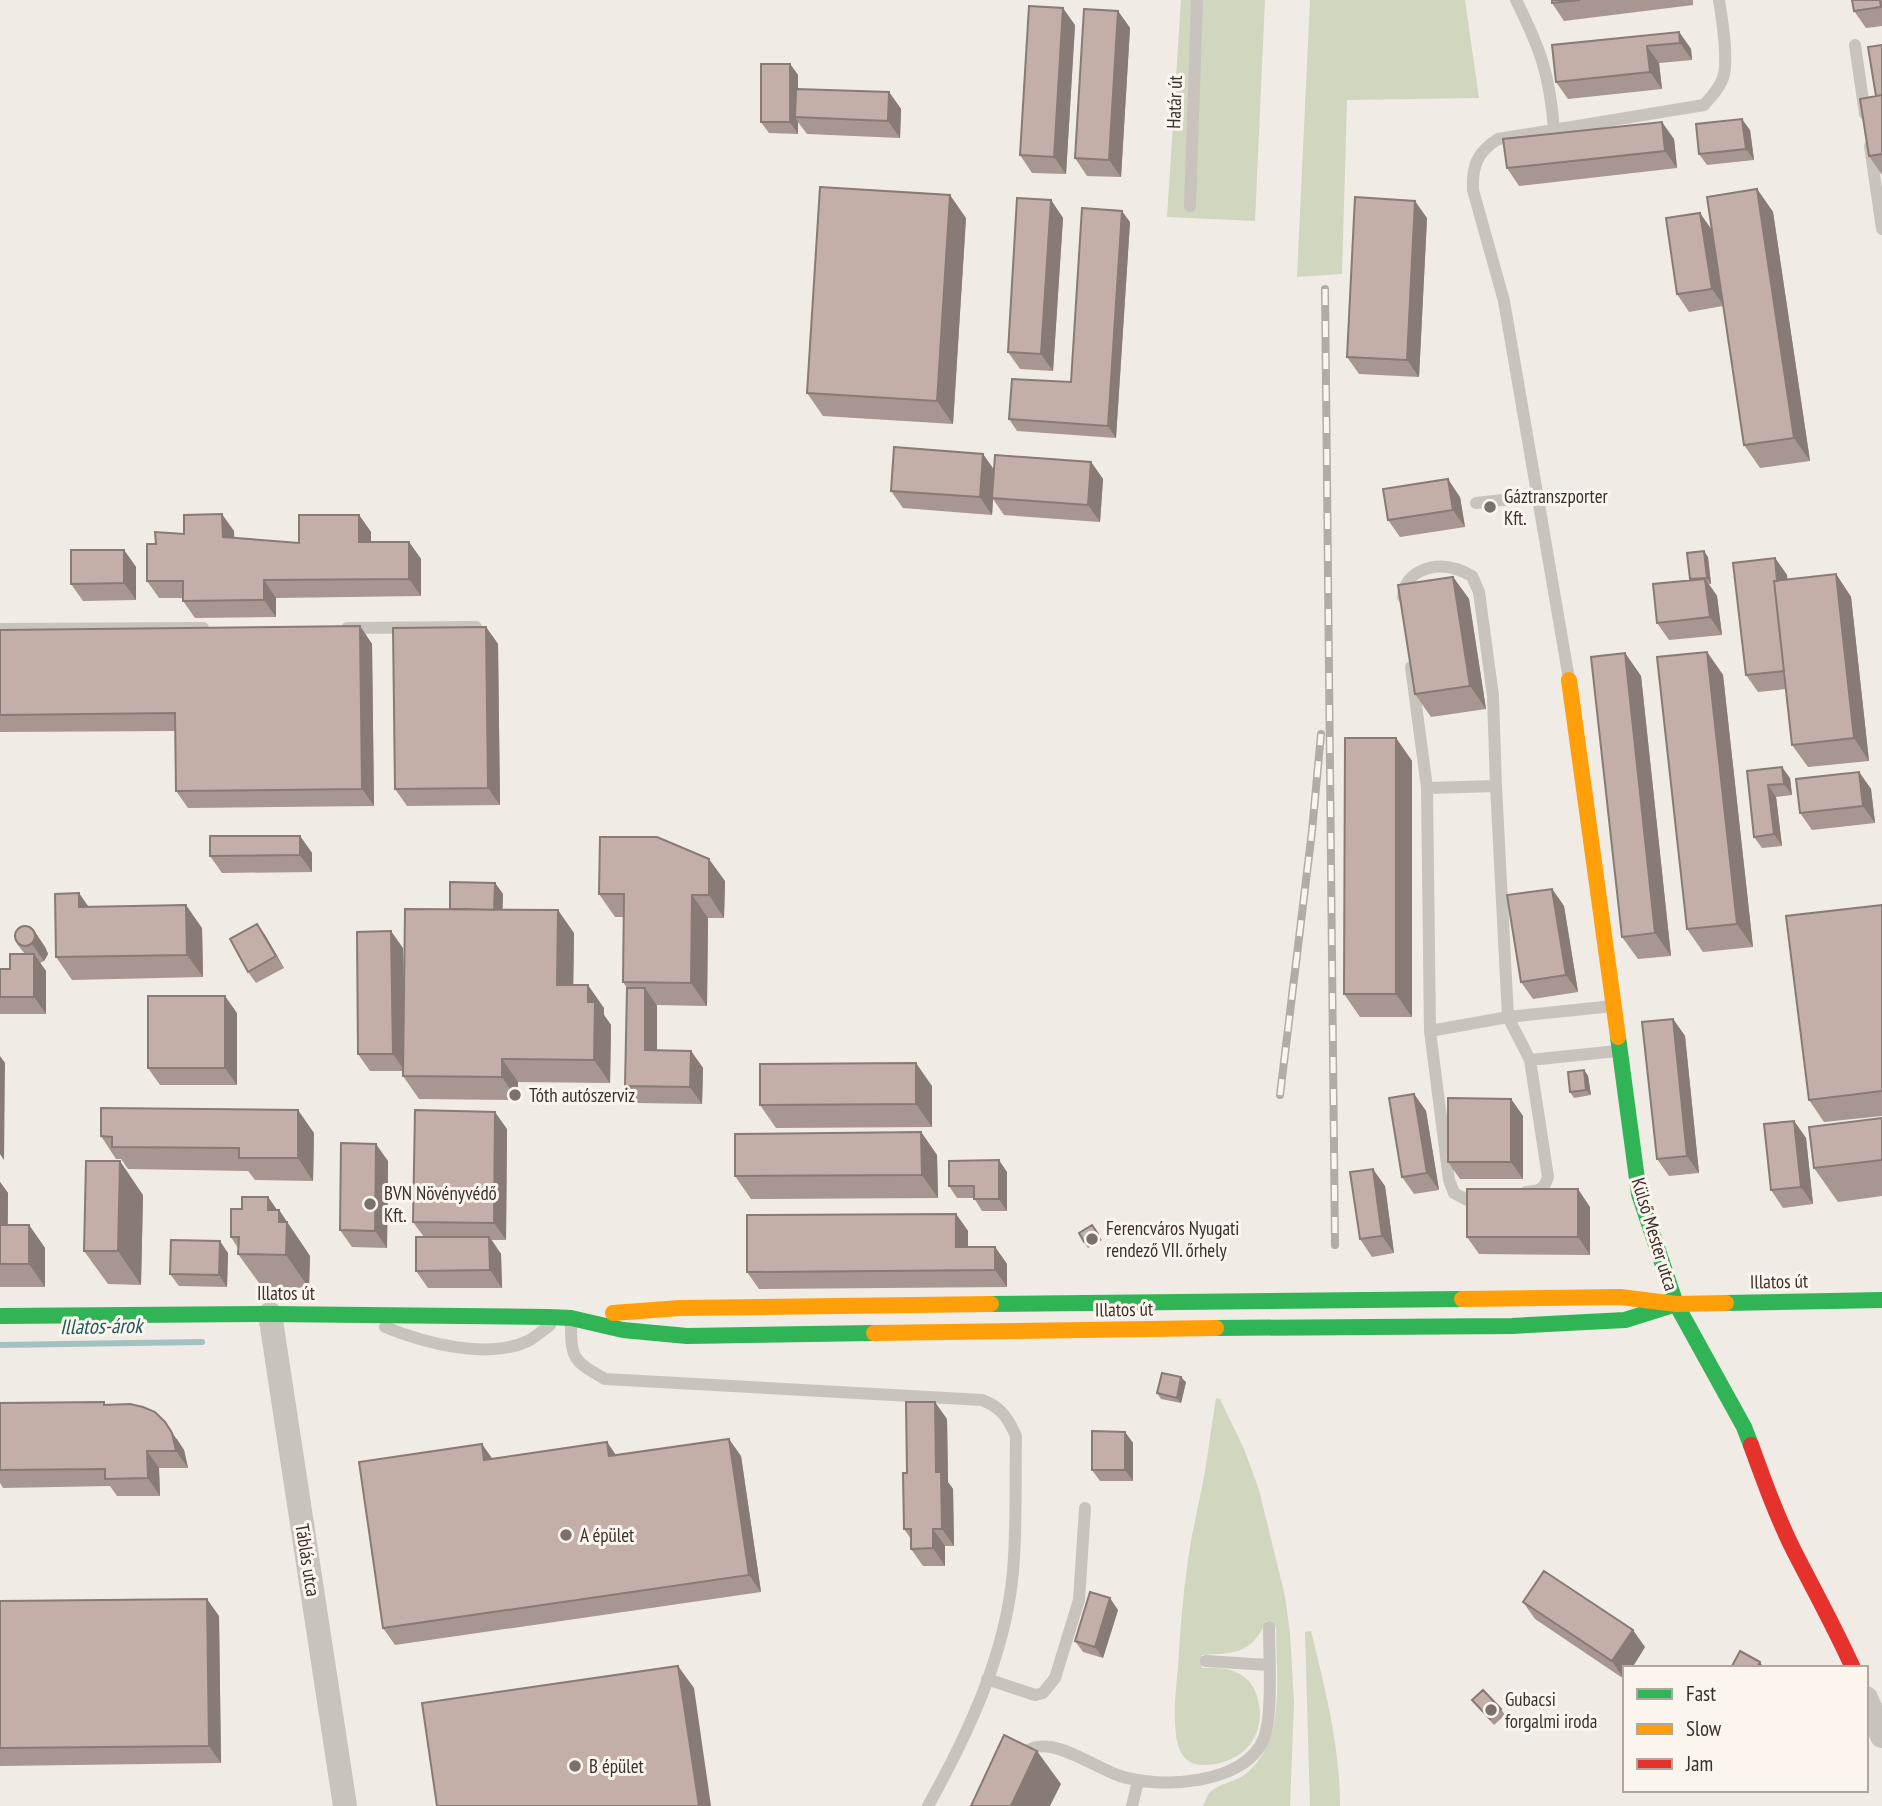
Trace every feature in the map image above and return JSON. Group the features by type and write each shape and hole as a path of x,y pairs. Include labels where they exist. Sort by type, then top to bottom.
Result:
{"street":[{"name":"Külső Mester utca","path":"1569,680 1639,1194 1676,1304 1744,1427 1768,1493 1794,1551 1852,1666"},
{"name":"Illatos út","path":"0,1316 270,1314 566,1318 680,1308 1620,1297 1676,1304 1882,1300"},
{"name":"Illatos út","path":"566,1318 622,1330 687,1336 1513,1326 1625,1320 1676,1304"},
{"name":"Táblás utca","path":"270,1314 345,1806"},
{"path":"1868,1703 1882,1736"}],"lane":[{"name":"Határ út","path":"1190,206 1197,0"},
{"path":"1516,0 1542,55 1551,93 1553,130"},
{"path":"1569,680 1504,301 1473,190 1476,158 1485,147 1498,139 1704,104 1715,93 1724,77 1724,30 1719,0"},
{"path":"1855,45 1882,229"},
{"path":"1476,503 1537,496"},
{"path":"1405,616 1403,591 1410,576 1427,568 1454,568 1472,576 1479,592 1493,696 1508,1017 1530,1060 1548,1177 1545,1186 1539,1191 1467,1200 1454,1193 1449,1180 1430,1031 1427,788 1410,656"},
{"path":"330,628 481,627"},
{"path":"0,629 220,628"},
{"path":"1427,788 1496,786"},
{"path":"1430,1031 1508,1017 1613,1006"},
{"path":"1530,1060 1619,1051"},
{"path":"355,1315 432,1343 454,1347 502,1348 528,1341 566,1318 571,1349 579,1364 605,1379 982,1400 995,1405 1008,1418 1016,1436 1013,1570 1005,1624 987,1679 954,1759 928,1806"},
{"path":"987,1679 1035,1695 1044,1693 1055,1678 1079,1600 1085,1508"},
{"path":"1011,1775 1024,1752 1034,1746 1051,1747 1090,1761 1119,1776 1156,1784 1216,1776 1235,1769 1259,1749 1265,1735 1268,1719 1269,1627"},
{"path":"1206,1661 1268,1665"},
{"path":"1132,1806 1138,1781"}],"green space":[{"path":"1181,0 1265,0 1255,221 1167,217"},
{"path":"1310,0 1465,0 1479,98 1347,100 1342,274 1297,277"},
{"path":"1216,1398 1220,1399 1244,1449 1259,1490 1285,1596 1294,1703 1290,1806 1203,1806 1210,1792 1244,1775 1258,1761 1267,1745 1273,1727 1277,1687 1276,1628 1272,1621 1266,1621 1254,1640 1240,1650 1202,1655 1202,1668 1233,1671 1247,1679 1253,1688 1260,1713 1259,1725 1250,1745 1223,1762 1200,1765 1183,1756 1176,1736 1176,1695 1185,1586"},
{"path":"1311,1631 1335,1740 1340,1806 1310,1806 1305,1632"}],"building":[{"path":"1552,0 1580,0 1552,3"},
{"path":"1852,0 1880,0 1881,7 1854,11"},
{"path":"1029,6 1063,8 1054,157 1020,155"},
{"path":"1084,9 1118,11 1109,160 1075,158"},
{"path":"1679,32 1680,43 1647,46 1650,72 1556,82 1552,45"},
{"path":"1882,45 1882,95 1876,96 1868,47"},
{"path":"761,64 790,64 790,122 761,122"},
{"path":"796,89 889,92 888,121 795,117"},
{"path":"1882,95 1882,154 1869,156 1860,99"},
{"path":"1742,119 1746,149 1699,154 1696,124"},
{"path":"1662,122 1665,151 1507,168 1503,139"},
{"path":"820,187 950,195 937,401 807,393"},
{"path":"1757,189 1794,438 1744,445 1707,197"},
{"path":"1355,197 1415,201 1407,360 1347,357"},
{"path":"1017,198 1051,200 1041,354 1008,352"},
{"path":"1082,208 1122,211 1108,426 1009,419 1012,379 1071,382"},
{"path":"1700,213 1712,289 1677,294 1666,218"},
{"path":"894,447 983,454 980,497 891,491"},
{"path":"995,455 1091,462 1088,505 992,498"},
{"path":"1448,479 1453,510 1388,520 1383,489"},
{"path":"222,514 223,537 299,543 299,515 359,515 359,542 409,542 409,579 264,580 264,600 183,601 183,581 147,581 147,544 156,544 155,532 184,534 184,515"},
{"path":"71,550 124,550 124,583 71,584"},
{"path":"1704,551 1707,578 1690,579 1687,553"},
{"path":"1775,558 1777,581 1774,581 1784,671 1746,675 1733,563"},
{"path":"1836,574 1854,738 1792,745 1774,581"},
{"path":"1453,577 1470,686 1415,694 1398,585"},
{"path":"1705,579 1710,617 1657,623 1653,584"},
{"path":"360,626 362,789 176,791 175,713 0,715 0,630"},
{"path":"486,627 488,788 395,789 393,628"},
{"path":"1707,652 1737,924 1687,929 1657,657"},
{"path":"1625,653 1655,933 1622,937 1591,657"},
{"path":"1345,738 1396,738 1396,994 1344,994"},
{"path":"1782,767 1784,784 1768,785 1774,834 1754,837 1747,771"},
{"path":"1859,772 1863,806 1800,813 1796,779"},
{"path":"210,836 300,836 300,855 210,856"},
{"path":"600,837 657,837 709,859 709,895 692,895 691,983 623,982 624,894 599,894"},
{"path":"450,882 495,883 494,910 450,909"},
{"path":"1552,889 1566,975 1521,982 1507,895"},
{"path":"79,893 79,907 186,905 187,955 56,957 55,894"},
{"path":"1882,905 1882,1091 1809,1100 1786,916"},
{"path":"405,909 558,910 557,985 588,985 588,1002 595,1002 594,1060 502,1059 502,1077 403,1076"},
{"path":"257,924 276,956 248,972 230,939"},
{"path":"25,926 32,929 35,936 32,943 25,946 18,943 15,936 18,929"},
{"path":"391,931 393,1054 358,1054 357,932"},
{"path":"10,954 34,954 34,997 0,997 0,969 10,969"},
{"path":"627,988 645,988 645,1050 691,1051 690,1087 625,1086"},
{"path":"148,996 225,996 225,1068 148,1068"},
{"path":"1673,1019 1687,1156 1657,1159 1642,1022"},
{"path":"916,1063 916,1104 760,1105 760,1064"},
{"path":"1584,1070 1586,1090 1570,1092 1568,1072"},
{"path":"1414,1094 1427,1173 1402,1177 1389,1098"},
{"path":"1448,1098 1511,1099 1511,1162 1448,1162"},
{"path":"101,1108 298,1110 298,1158 239,1158 239,1148 112,1147 112,1137 101,1136"},
{"path":"415,1110 495,1112 494,1223 413,1222"},
{"path":"1882,1118 1882,1160 1814,1168 1809,1127"},
{"path":"1794,1121 1801,1187 1771,1190 1764,1124"},
{"path":"921,1132 922,1175 735,1176 735,1134"},
{"path":"341,1143 376,1144 375,1231 340,1230"},
{"path":"999,1160 999,1199 974,1199 974,1186 949,1186 949,1161"},
{"path":"86,1161 120,1161 118,1251 84,1251"},
{"path":"1373,1169 1382,1236 1360,1239 1350,1172"},
{"path":"1467,1189 1578,1189 1578,1237 1467,1237"},
{"path":"242,1197 268,1197 268,1210 279,1210 279,1222 287,1222 286,1255 238,1254 239,1237 231,1237 231,1209 242,1209"},
{"path":"956,1214 956,1247 995,1247 995,1270 747,1272 747,1215"},
{"path":"0,1225 29,1225 29,1264 0,1264"},
{"path":"1092,1225 1098,1234 1084,1242 1079,1233"},
{"path":"416,1237 489,1237 490,1270 416,1271"},
{"path":"171,1240 220,1241 219,1275 170,1274"},
{"path":"1162,1373 1181,1377 1177,1398 1157,1393"},
{"path":"104,1402 104,1405 130,1404 155,1412 172,1433 176,1451 147,1451 148,1478 105,1479 105,1469 0,1470 0,1403"},
{"path":"906,1402 935,1402 936,1472 941,1472 942,1529 933,1529 933,1548 911,1549 911,1529 904,1529 903,1473 907,1473"},
{"path":"1092,1431 1125,1432 1125,1470 1092,1470"},
{"name":"A épület","path":"729,1439 749,1575 383,1628 359,1462 482,1444 484,1460 607,1442 609,1456"},
{"path":"1544,1571 1633,1630 1612,1661 1523,1602"},
{"path":"1090,1592 1110,1598 1095,1647 1075,1641"},
{"path":"207,1599 209,1746 0,1748 0,1601"},
{"path":"1740,1651 1760,1662 1758,1666 1732,1666"},
{"name":"B épület","path":"678,1666 699,1806 437,1806 422,1703"},
{"name":"Gubacsi forgalmi iroda","path":"1483,1690 1501,1709 1490,1719 1472,1700"},
{"path":"1004,1735 1037,1751 1011,1806 971,1806"}],"waterway":[{"name":"Illatos-árok","path":"0,1345 202,1342"}],"railway":[{"path":"1325,289 1335,1245"},
{"path":"1280,1095 1321,734"}],"traffic: fast":[{"path":"1618,1037 1639,1194 1676,1304 1744,1427 1751,1445"},
{"path":"991,1304 1462,1299"},
{"path":"1726,1303 1882,1300"},
{"path":"1216,1328 1512,1326 1625,1320 1676,1304"},
{"path":"0,1316 270,1314 549,1317 571,1318 623,1330 687,1336 874,1333"}],"traffic: slow":[{"path":"1569,680 1618,1037"},
{"path":"1462,1299 1620,1297 1676,1304 1726,1303"},
{"path":"613,1313 680,1308 991,1304"},
{"path":"874,1333 1216,1328"}],"traffic: jam":[{"path":"1751,1445 1788,1538 1852,1666"}],"place":[{"name":"Gáztranszporter Kft.","path":"1490,507"},
{"name":"Tóth autószerviz","path":"515,1095"},
{"name":"BVN Növényvédő Kft.","path":"370,1204"},
{"name":"Ferencváros Nyugati rendező VII. őrhely","path":"1092,1239"},
{"name":"A épület","path":"566,1535"},
{"name":"Gubacsi forgalmi iroda","path":"1491,1710"},
{"name":"B épület","path":"575,1766"}]}
